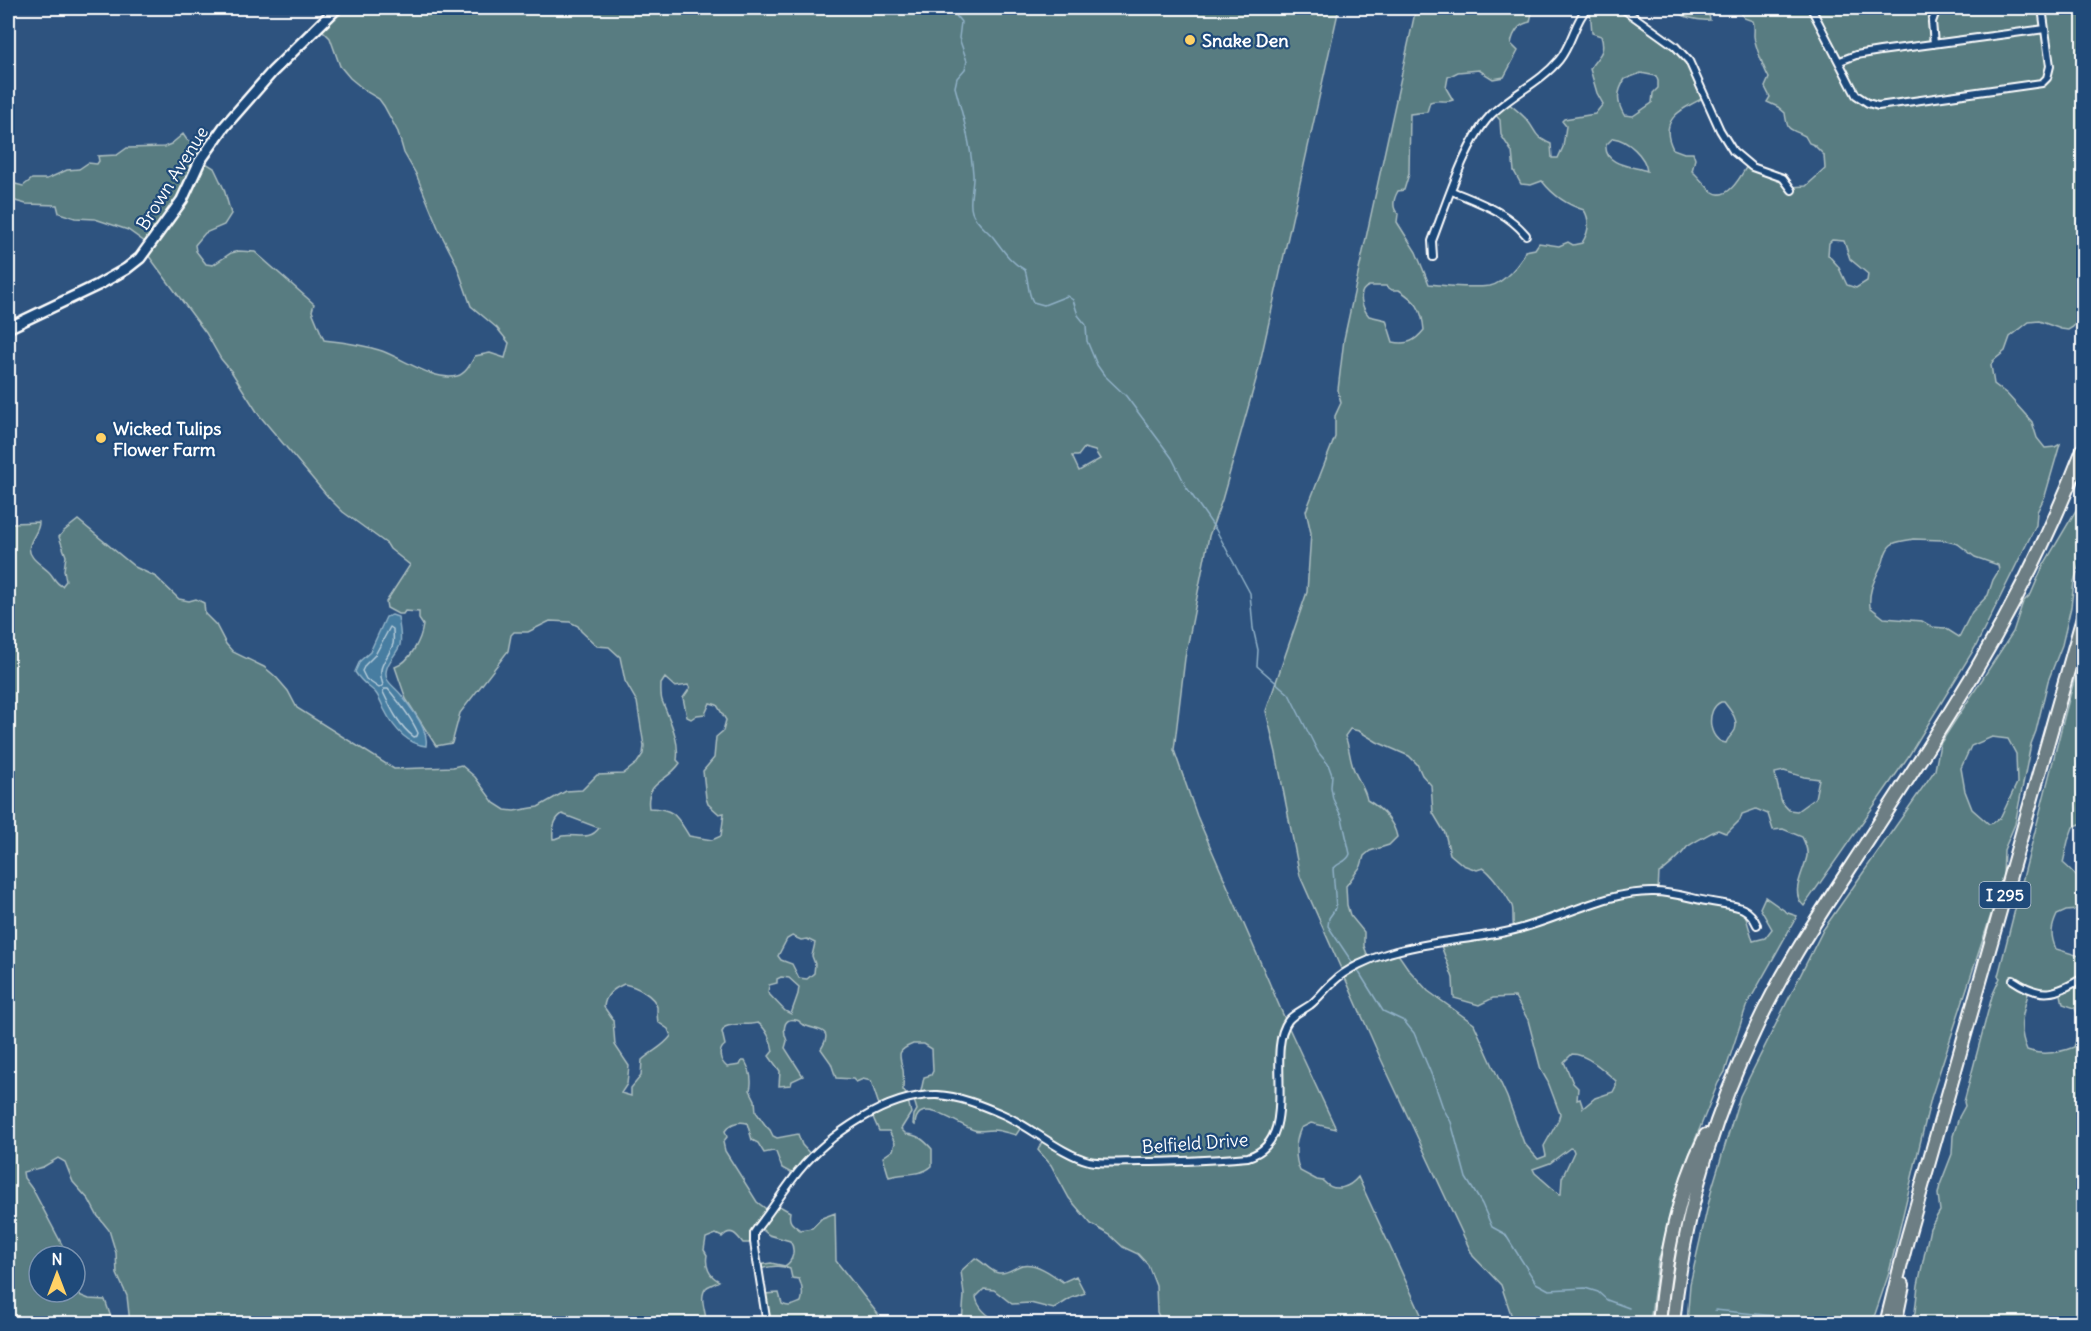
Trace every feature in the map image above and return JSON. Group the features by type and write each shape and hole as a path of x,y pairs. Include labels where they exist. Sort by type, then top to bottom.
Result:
{"highway":[{"path":"1673,1323 1679,1275 1693,1204 1706,1155 1726,1097 1754,1030 1793,958 1992,644 2047,534 2084,447"},
{"name":"I 295","path":"1886,1323 1905,1246 2084,614"},
{"path":"1659,1323 1665,1270 1681,1202 1703,1140 1726,1097"},
{"path":"1895,1323 1926,1176"}],"street":[{"name":"Brown Avenue","path":"8,328 98,285 140,258 176,209 200,161 224,127 272,72 336,8"},
{"path":"1433,257 1432,241 1478,131 1493,113 1541,77 1559,60 1577,22 1587,8"},
{"path":"1622,8 1675,46 1689,61 1720,130 1733,151 1752,167 1783,177 1792,190"},
{"path":"1811,8 1856,95 1868,104 1878,106 2042,83 2047,78 2050,66 2042,8"},
{"path":"1934,44 1932,22 1937,8"},
{"path":"1840,61 1856,55 2045,29"},
{"path":"1452,191 1499,211 1515,222 1526,236"},
{"name":"Belfield Drive","path":"767,1323 754,1233 798,1172 830,1140 852,1122 911,1098 937,1095 967,1100 1023,1123 1058,1146 1089,1160 1169,1163 1256,1154 1270,1140 1277,1123 1282,1042 1288,1021 1345,973 1381,956 1436,943 1532,927 1587,905 1641,892 1676,894 1746,909 1753,915 1757,925"},
{"path":"2013,980 2026,989 2042,994 2060,989 2084,977"}],"green space":[{"path":"336,8 1339,8 1257,376 1222,500 1209,536 1185,658 1174,750 1197,816 1288,1026 1336,1129 1311,1123 1301,1128 1296,1149 1300,1171 1337,1188 1351,1184 1358,1177 1425,1323 1162,1323 1157,1312 1156,1286 1148,1265 1138,1254 1123,1247 1110,1235 1091,1224 1069,1198 1051,1165 1038,1150 1044,1137 1024,1123 1016,1135 995,1130 976,1131 931,1111 923,1111 918,1116 915,1125 913,1124 914,1115 917,1110 914,1100 908,1100 911,1113 901,1129 906,1134 920,1138 932,1149 932,1166 922,1172 889,1177 883,1157 893,1150 895,1143 889,1131 879,1131 872,1115 880,1108 871,1081 863,1079 856,1082 853,1079 836,1078 831,1063 821,1049 825,1042 825,1033 802,1024 800,1021 791,1020 785,1026 787,1041 785,1048 803,1076 792,1081 791,1085 779,1086 780,1071 769,1056 773,1051 771,1044 766,1032 758,1023 725,1027 722,1032 725,1045 720,1056 727,1067 740,1065 742,1061 745,1061 750,1075 750,1090 755,1100 756,1112 773,1136 777,1138 798,1134 802,1145 812,1156 795,1175 782,1168 776,1152 764,1153 758,1143 752,1140 747,1123 744,1122 734,1124 725,1131 727,1137 723,1142 725,1151 757,1202 769,1211 776,1204 790,1212 791,1222 800,1230 812,1228 822,1218 835,1213 836,1261 885,1323 768,1323 763,1294 779,1293 782,1304 790,1306 801,1302 802,1290 799,1279 792,1278 790,1269 786,1267 759,1269 759,1265 771,1263 785,1266 790,1261 793,1252 790,1241 769,1235 759,1227 754,1243 743,1243 731,1232 722,1237 716,1234 706,1238 704,1250 707,1255 707,1267 719,1281 707,1287 704,1292 706,1323 130,1323 127,1296 117,1274 116,1253 109,1230 89,1200 73,1182 65,1162 58,1158 43,1167 23,1172 24,1178 33,1190 62,1244 27,1244 27,1304 87,1304 87,1298 105,1300 113,1323 8,1323 8,535 12,523 39,522 30,545 30,553 62,586 66,581 64,570 66,556 59,537 78,520 135,567 156,577 179,599 189,601 196,599 204,603 205,614 216,625 233,652 264,667 276,677 288,691 297,708 394,769 461,765 475,777 494,803 505,810 514,811 538,807 566,791 582,790 597,775 623,774 637,763 643,754 644,746 637,702 625,681 620,657 609,647 597,646 578,626 570,622 550,621 528,632 514,632 511,635 508,651 460,713 452,743 436,746 406,699 395,667 414,650 423,625 419,619 419,612 405,611 403,614 398,614 387,608 386,602 410,565 387,544 343,512 259,415 206,333 145,251 149,245 128,230 95,219 75,218 59,213 57,205 26,204 8,199 8,182 23,186 32,179 47,179 67,170 79,169 88,163 97,164 98,156 117,155 127,148 164,147 183,134 187,140 206,151 201,160 214,168 224,189 231,214 224,225 205,233 195,245 196,251 206,264 213,265 231,253 239,251 255,252 314,304 312,311 324,340 372,348 428,372 448,377 463,373 475,356 490,353 505,358 509,343 497,328 471,306 456,263 439,230 416,174 404,153 398,132 384,106 379,99 350,78 340,66 330,38 318,26","holes":["1084,448 1095,451 1100,459 1079,471 1072,456 1078,456","665,678 675,687 688,685 690,688 683,698 687,717 691,719 705,714 710,703 717,705 726,720 723,731 716,737 714,758 703,771 708,804 719,814 724,813 721,836 712,840 689,836 674,814 649,808 650,792 680,763 677,760 674,731 661,698 661,684","562,814 599,828 587,836 567,835 553,839 555,822","792,936 815,943 812,956 815,964 814,973 807,979 799,978 792,964 781,960 778,956 787,939","789,978 799,987 791,1014 785,1011 768,993 769,985 777,983 777,979","624,984 638,989 652,999 657,1007 658,1022 668,1029 671,1036 642,1060 641,1076 631,1088 631,1096 621,1093 627,1084 629,1066 615,1045 613,1020 604,1007 610,993","913,1044 924,1044 932,1049 933,1071 931,1075 924,1077 921,1091 910,1099 903,1090 900,1054"]},
{"path":"1416,8 1533,8 1530,22 1520,27 1513,36 1511,44 1518,51 1504,77 1493,79 1479,70 1458,72 1448,77 1446,88 1453,100 1430,102 1427,112 1410,114 1409,174 1404,190 1398,191 1394,200 1394,208 1398,214 1397,222 1416,252 1429,284 1475,287 1490,286 1506,277 1516,267 1525,251 1535,249 1539,243 1559,246 1568,242 1573,245 1582,243 1586,235 1588,222 1584,210 1561,199 1542,181 1531,185 1521,184 1514,171 1512,152 1501,135 1500,120 1493,112 1507,102 1525,117 1538,136 1551,144 1552,158 1558,158 1563,147 1566,126 1562,121 1595,114 1603,104 1590,69 1603,47 1601,36 1592,33 1590,8 1617,8 1675,48 1690,66 1705,97 1675,116 1668,129 1669,138 1673,149 1693,153 1695,159 1692,171 1713,192 1719,194 1734,186 1748,164 1786,178 1790,187 1806,186 1825,169 1824,155 1809,143 1805,136 1788,127 1785,113 1767,102 1770,97 1765,87 1769,78 1756,45 1754,23 1744,18 1738,8 2083,8 2083,312 2073,327 2068,330 2039,321 2029,322 2010,337 2005,351 1991,365 1994,384 2007,394 2032,422 2037,438 2045,448 2060,444 2045,496 2037,512 2036,525 1976,646 1908,757 1804,906 1798,895 1799,882 1807,856 1807,848 1803,839 1783,829 1773,830 1768,814 1756,809 1742,814 1740,820 1727,833 1718,830 1689,845 1659,873 1658,891 1744,911 1753,941 1765,938 1772,929 1760,908 1765,897 1788,913 1797,916 1746,1007 1725,1072 1718,1083 1685,1165 1658,1262 1650,1323 1514,1323 1501,1285 1473,1256 1380,1057 1300,876 1266,711 1307,592 1311,533 1306,511 1335,437 1335,416 1341,403 1338,390 1344,339","holes":["1641,73 1656,76 1658,88 1653,93 1652,103 1633,116 1624,115 1620,105 1619,92 1625,79","1613,138 1619,139 1639,154 1647,171 1620,164 1614,161 1607,152 1606,145","1832,240 1844,241 1850,259 1868,274 1867,281 1856,288 1847,285 1838,266 1828,255 1829,243","1369,286 1386,286 1392,290 1399,290 1417,306 1422,316 1424,330 1411,341 1393,342 1386,320 1369,316 1364,309 1361,296 1365,288","1913,539 1942,540 1958,544 1975,557 1998,565 1999,570 1988,595 1972,612 1959,637 1945,628 1932,627 1922,621 1884,618 1870,607 1871,589 1886,551 1893,544","1724,702 1735,718 1735,730 1726,743 1715,737 1712,731 1712,711","1350,729 1359,731 1409,756 1431,785 1433,813 1445,833 1450,854 1463,865 1477,870 1483,868 1486,870 1512,906 1514,929 1440,943 1453,978 1454,998 1479,1005 1493,998 1515,997 1528,1020 1541,1070 1560,1114 1544,1146 1546,1156 1538,1159 1524,1143 1507,1097 1474,1024 1428,991 1396,951 1369,959 1364,946 1364,932 1350,915 1346,886 1361,866 1364,856 1370,851 1389,845 1397,837 1386,816 1367,800 1353,769 1345,736","1784,771 1819,779 1815,798 1797,811 1789,810 1782,802 1775,773","1572,1054 1590,1060 1616,1081 1613,1092 1595,1098 1583,1108 1580,1099 1577,1100 1578,1088 1573,1083 1564,1062","1570,1148 1573,1149 1574,1152 1562,1178 1561,1194 1533,1169 1550,1163"]},
{"path":"1673,8 1717,8 1709,15 1710,20 1705,20 1685,16"},
{"path":"2079,505 2083,506 2083,552 2074,582 2062,645 2048,681 2031,744 2015,824 2004,850 2003,878 1931,1098 1889,1273 1872,1323 1687,1323 1690,1284 1712,1188 1740,1096 1823,930 1935,770 1940,744 2013,632 2023,602 2031,594 2043,566","holes":["1992,737 2008,739 2016,754 2017,783 2001,817 1989,824 1972,809 1965,791 1961,768 1971,746"]},
{"path":"2083,648 2083,827 2080,824 2073,827 2063,863 2083,884 2076,898 2077,910 2057,915 2052,932 2056,949 2083,957 2083,1323 1911,1324 1930,1228 1940,1211 1938,1194 1940,1185 1952,1154 1953,1136 1965,1106 1964,1102 1992,996 2000,978 1998,976","holes":["2029,990 2060,990 2063,1004 2075,1008 2077,1013 2079,1028 2074,1047 2051,1053 2027,1050 2022,1027"]},
{"path":"975,1258 996,1272 1002,1273 1022,1265 1033,1265 1044,1269 1063,1282 1076,1276 1085,1293 1071,1298 1054,1309 1030,1303 1012,1304 994,1290 984,1289 976,1297 977,1301 985,1312 1000,1323 962,1323 964,1295 961,1271"}],"water":[{"path":"392,615 398,617 401,642 386,670 387,679 419,720 425,733 426,746 412,742 401,733 375,692 355,672 360,661 370,652 386,617"}],"waterway":[{"path":"950,8 961,22 959,38 967,61 965,69 957,78 955,87 970,152 973,216 1011,259 1025,270 1033,302 1044,305 1067,296 1073,300 1078,315 1086,325 1087,341 1097,365 1126,396 1172,458 1187,488 1216,530 1250,593 1253,628 1258,650 1257,666 1289,694 1332,775 1333,799 1342,818 1350,854 1333,869 1336,908 1329,918 1328,926 1354,965"},
{"path":"1357,969 1383,1011 1404,1021 1414,1033 1443,1108 1451,1122 1466,1178 1482,1204 1492,1227 1505,1234 1536,1283 1549,1290 1585,1288 1598,1292 1607,1300 1629,1308"},
{"path":"1715,1310 1795,1318 1810,1324"}],"place":[{"name":"Snake Den","path":"1190,40"},
{"name":"Wicked Tulips Flower Farm","path":"101,438"}]}
